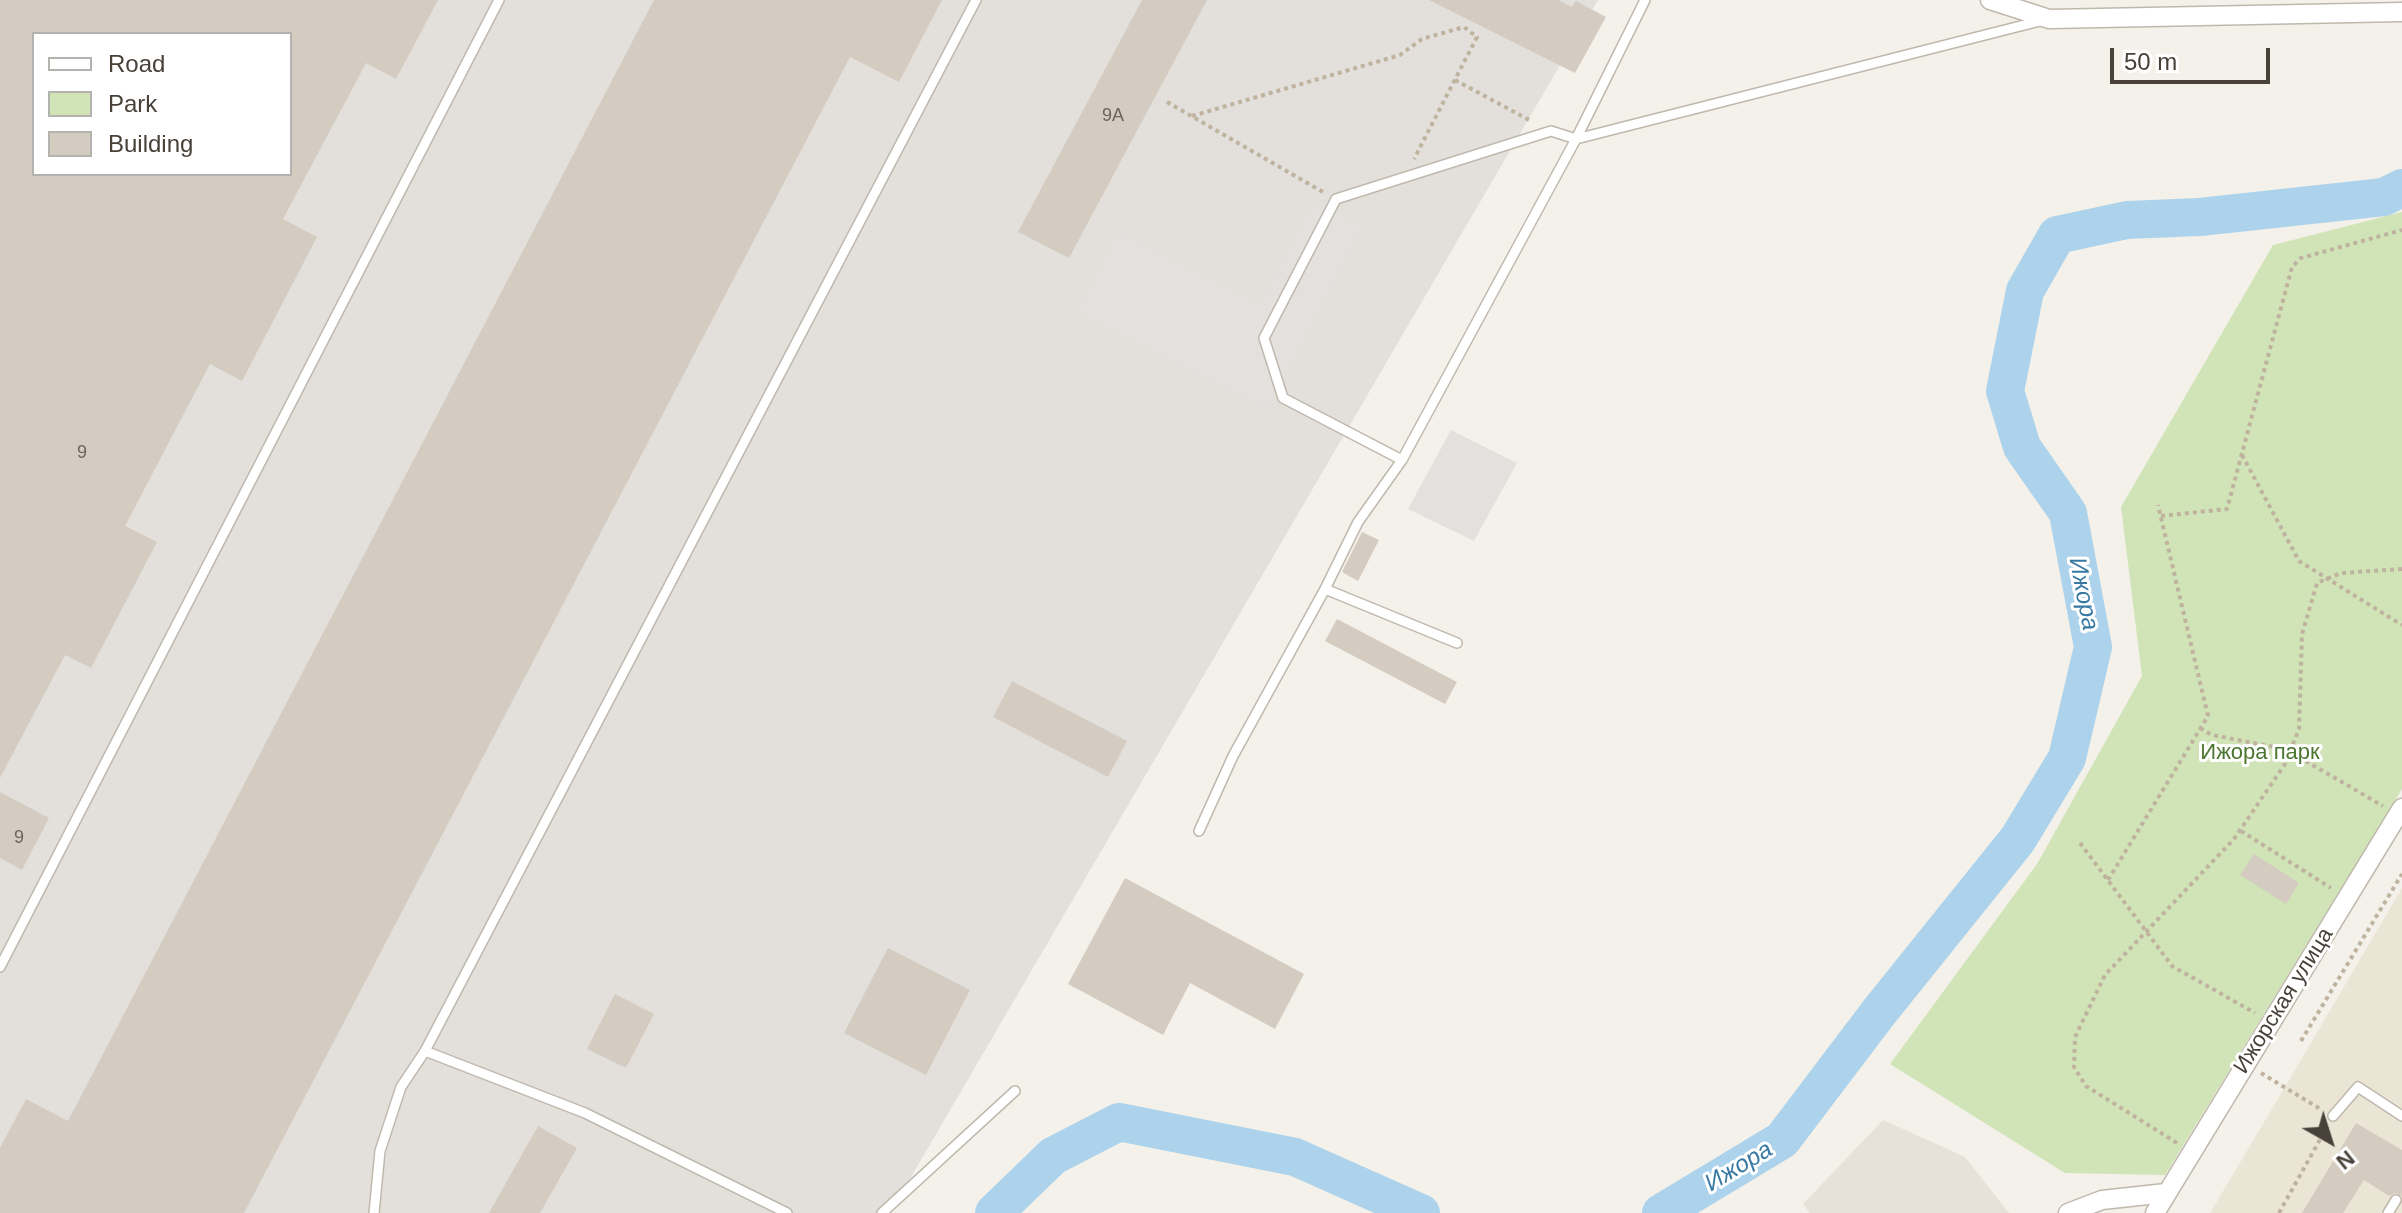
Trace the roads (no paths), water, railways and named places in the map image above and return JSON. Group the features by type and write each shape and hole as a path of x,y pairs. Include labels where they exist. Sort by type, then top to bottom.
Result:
{"street":[{"path":"1990,0 2049,19 2402,12"},
{"name":"Ижорская улица","path":"2155,1213 2400,812"},
{"path":"2068,1213 2102,1200 2166,1193"}],"lane":[{"path":"0,967 499,0"},
{"path":"374,1213 384,1138 401,1087 425,1051 976,0"},
{"path":"1199,831 1233,756 1325,589 1358,522 1402,460 1576,139 1645,0"},
{"path":"1402,460 1283,398 1264,338 1336,199 1551,131 1576,139 2049,19"},
{"path":"1325,589 1457,643"},
{"path":"425,1051 585,1113 787,1213"},
{"path":"2333,1116 2358,1087 2402,1116"},
{"path":"882,1213 1015,1091"},
{"path":"2388,1213 2396,1200"}],"waterway":[{"name":"Ижора","path":"1661,1213 1782,1140 1879,1012 2018,839 2067,758 2093,647 2068,513 2022,447 2005,391 2025,291 2057,235 2127,220 2200,217 2384,197 2402,188"},
{"name":"Ижора","path":"994,1213 1053,1156 1119,1122 1295,1157 1421,1213"}],"park label":[{"name":"Ижора парк","path":"2260,753"}]}
